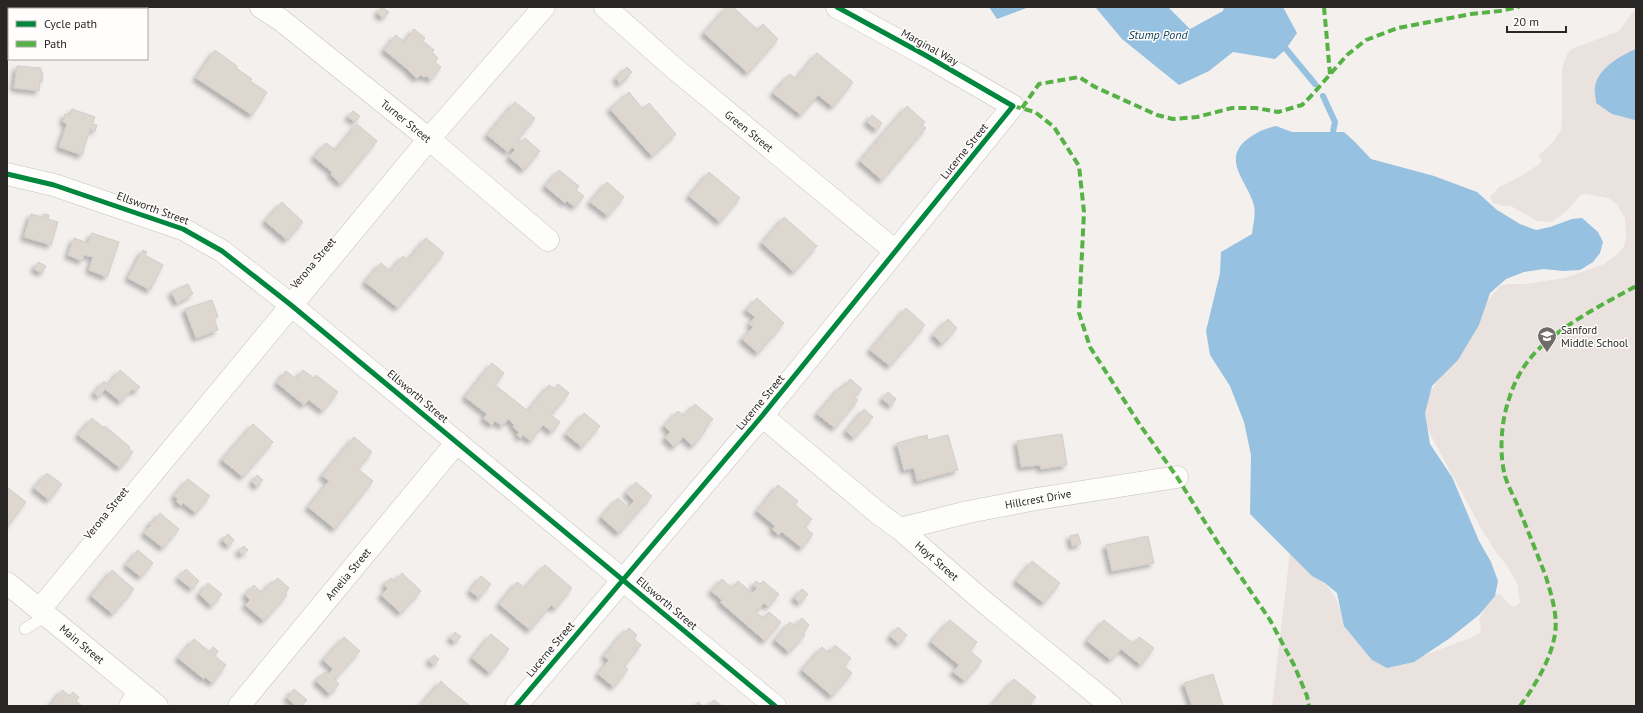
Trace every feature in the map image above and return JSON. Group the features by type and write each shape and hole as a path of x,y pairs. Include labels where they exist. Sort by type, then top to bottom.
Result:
{"street":[{"name":"Turner Street","path":"261,7 281,20 429,139 548,240"},
{"name":"Verona Street","path":"43,612 84,548 429,139 544,7"},
{"name":"Green Street","path":"605,7 674,68 896,251"},
{"name":"Marginal Way","path":"837,7 925,55 1013,106"},
{"name":"Lucerne Street","path":"516,706 762,416 1013,106"},
{"name":"Ellsworth Street","path":"7,174 54,185 183,228 222,251 291,304 776,706"},
{"name":"Hoyt Street","path":"762,416 878,513 900,529 984,601 1088,699 1111,706"},
{"name":"Amelia Street","path":"239,706 457,442"},
{"name":"Hillcrest Drive","path":"900,529 968,512 1036,499 1177,477"},
{"name":"Main Street","path":"7,583 43,612 134,699 157,706"}],"lane":[{"path":"25,628 43,612"}],"shaded area":[{"name":"Sanford Middle School","path":"1636,8 1636,706 1272,706 1290,552 1313,571 1329,588 1336,599 1347,625 1420,657 1480,633 1481,629 1479,620 1487,598 1492,595 1501,595 1510,605 1514,607 1520,602 1518,585 1481,528 1421,417 1427,396 1448,367 1485,303 1500,286 1565,278 1604,264 1623,248 1626,240 1625,218 1616,203 1608,198 1586,194 1580,195 1568,210 1552,222 1537,221 1511,206 1493,203 1490,197 1499,187 1523,175 1541,163 1541,159 1538,156 1553,142 1561,130 1562,69 1568,53 1572,49 1619,31"}],"water":[{"path":"989,7 1029,7 997,19"},
{"name":"Stump Pond","path":"1093,7 1168,7 1190,29 1223,11 1224,7 1283,7 1297,33 1286,49 1275,59 1233,52 1209,71 1179,85 1122,39 1096,8"},
{"path":"1636,49 1635,120 1612,114 1596,103 1595,89 1597,80 1605,68 1623,55"},
{"path":"1276,126 1292,132 1344,132 1371,159 1434,176 1477,192 1497,210 1520,224 1536,230 1550,227 1572,219 1582,218 1598,232 1603,242 1600,253 1593,262 1580,270 1563,271 1544,269 1524,272 1506,279 1490,293 1479,325 1458,360 1432,386 1425,413 1430,444 1452,477 1479,541 1491,562 1498,581 1495,596 1479,615 1450,638 1414,662 1387,668 1372,660 1344,626 1337,593 1325,583 1312,576 1250,514 1251,455 1244,422 1230,386 1210,355 1206,331 1220,273 1221,252 1252,234 1255,209 1236,165 1236,157 1239,149 1245,141 1263,130"}],"building":[{"path":"382,7 389,12 383,18 377,13"},
{"path":"727,7 733,7 758,30 763,24 778,39 748,73 704,33"},
{"path":"414,29 425,38 423,41 434,50 432,52 438,58 435,62 441,67 431,80 426,76 424,78 421,75 417,79 384,50 396,35 404,42"},
{"path":"215,50 237,66 236,68 252,79 250,81 267,92 252,115 196,78"},
{"path":"817,53 853,82 833,107 818,95 801,115 773,93 790,74 796,79"},
{"path":"17,66 41,68 41,72 43,72 39,91 14,88"},
{"path":"627,67 632,72 620,84 616,78"},
{"path":"629,92 643,109 649,103 676,134 652,156 610,109"},
{"path":"515,102 535,118 518,139 522,142 525,138 540,151 524,170 509,157 515,150 512,147 508,152 487,135"},
{"path":"907,106 925,122 922,125 926,128 882,180 860,161"},
{"path":"72,109 95,117 92,124 97,125 95,131 90,129 82,155 59,147 67,124 63,122 65,114 70,115"},
{"path":"353,111 360,116 355,122 348,117"},
{"path":"872,115 882,123 877,130 867,122"},
{"path":"357,124 377,141 341,184 331,175 332,172 314,157 326,143 336,150"},
{"path":"559,170 579,186 576,190 584,196 575,207 567,201 565,203 545,186"},
{"path":"709,172 740,198 720,222 689,196"},
{"path":"607,182 624,197 608,216 590,202"},
{"path":"282,202 303,222 287,240 265,221"},
{"path":"31,214 42,217 44,214 49,215 48,219 58,222 51,245 24,237"},
{"path":"784,217 817,246 794,272 762,243"},
{"path":"92,233 119,242 107,277 89,270 93,257 84,255 82,261 68,255 74,238 88,243"},
{"path":"426,238 444,253 398,308 365,282 381,263 390,271 403,256 408,260"},
{"path":"143,250 147,252 145,255 163,265 150,290 128,278"},
{"path":"38,262 46,266 42,273 34,269"},
{"path":"188,284 193,294 177,303 171,292"},
{"path":"757,298 784,323 758,353 742,339 753,327 749,324 755,317 746,310"},
{"path":"212,300 218,317 214,318 218,330 196,338 185,309"},
{"path":"906,308 925,325 890,366 870,350"},
{"path":"948,319 957,328 942,344 933,335"},
{"path":"492,363 504,373 495,385 528,411 549,385 554,389 558,384 569,393 551,415 560,422 552,432 543,425 531,441 523,435 521,438 517,435 519,432 513,427 514,425 508,419 502,426 495,421 492,425 483,418 487,414 465,397"},
{"path":"120,370 140,387 135,392 132,389 121,402 105,389 99,397 94,393 104,381 108,385"},
{"path":"303,370 314,378 316,375 338,392 323,411 309,400 304,405 277,383 286,371 296,379"},
{"path":"850,379 862,389 854,397 858,400 835,428 817,414 841,386 843,388"},
{"path":"888,392 896,399 891,406 882,399"},
{"path":"695,404 713,419 704,429 706,430 693,446 683,437 674,447 665,438 670,432 664,426 678,411 684,416"},
{"path":"864,409 873,417 854,438 846,431"},
{"path":"584,413 600,426 582,447 566,434"},
{"path":"92,418 104,428 105,426 130,447 128,448 133,452 120,468 78,435"},
{"path":"253,424 273,442 243,477 222,460"},
{"path":"1062,434 1067,465 1041,469 1040,465 1021,467 1017,441"},
{"path":"927,435 928,440 948,435 958,470 917,481 914,468 904,470 897,443"},
{"path":"354,437 372,452 358,469 373,481 335,529 308,507 329,481 322,476"},
{"path":"47,473 62,484 49,500 34,488"},
{"path":"257,475 263,480 257,487 252,482"},
{"path":"188,479 210,496 196,513 183,503 181,506 176,501 178,499 174,496"},
{"path":"636,482 652,496 619,533 601,517 618,498 628,507 634,501 626,493"},
{"path":"778,485 798,501 795,505 812,519 805,527 813,534 802,548 782,532 779,535 772,529 775,526 757,511"},
{"path":"7,487 26,502 7,527"},
{"path":"160,513 179,529 163,548 144,533 151,525 149,524 153,520 154,521"},
{"path":"228,534 234,540 229,546 222,540"},
{"path":"1078,534 1081,544 1072,546 1070,536"},
{"path":"1148,536 1154,563 1112,571 1106,545"},
{"path":"244,546 248,550 242,555 238,551"},
{"path":"138,550 153,563 141,577 126,565"},
{"path":"1032,561 1060,583 1044,603 1016,581"},
{"path":"545,565 572,588 555,609 551,605 530,630 499,604 517,582 525,588"},
{"path":"186,569 199,581 192,589 178,578"},
{"path":"112,570 134,589 113,614 91,596"},
{"path":"402,573 421,591 401,613 381,595 388,588 384,585 391,578 395,581"},
{"path":"481,576 491,584 479,598 470,591"},
{"path":"278,578 289,588 285,594 287,595 264,621 245,605 250,600 245,595 254,585 262,593 271,582 273,583"},
{"path":"722,579 732,588 738,581 752,593 757,588 753,585 756,581 760,584 763,581 779,594 768,607 764,603 756,612 763,618 769,612 781,622 765,641 720,602 722,600 711,591"},
{"path":"208,583 222,594 212,606 199,594"},
{"path":"802,589 808,594 800,603 794,598"},
{"path":"802,618 809,625 803,633 805,635 789,652 775,640 790,622 795,626"},
{"path":"950,620 977,642 970,651 982,661 965,681 953,672 959,665 931,642"},
{"path":"1104,620 1134,644 1139,637 1154,648 1141,665 1121,649 1111,660 1087,641"},
{"path":"898,627 907,635 899,644 890,636"},
{"path":"629,628 637,635 634,639 641,645 624,666 628,669 614,687 598,674 609,660 604,656 624,631 626,632"},
{"path":"455,632 461,637 455,642 450,638"},
{"path":"491,634 509,649 490,673 472,658"},
{"path":"344,637 360,651 334,680 339,684 330,694 316,681 325,672 328,674 333,669 323,660"},
{"path":"194,639 210,652 213,647 218,651 215,656 226,665 213,683 205,677 204,679 178,658"},
{"path":"835,645 851,658 844,666 852,673 832,696 802,670 822,647 829,653"},
{"path":"434,655 439,659 434,665 429,661"},
{"path":"1213,674 1223,706 1192,706 1184,683"},
{"path":"1014,679 1036,697 1028,706 991,706"},
{"path":"441,681 447,687 470,706 420,706"},
{"path":"294,689 307,700 301,706 296,706 287,698"},
{"path":"62,690 70,696 73,692 79,697 76,701 82,706 50,706"},
{"path":"714,700 722,706 708,706"},
{"path":"698,702 703,706 695,706"}],"waterway":[{"path":"1286,49 1315,84"},
{"path":"1323,96 1335,122 1333,132"}],"marked path":[{"path":"1324,7 1330,74"},
{"path":"1022,108 1039,84 1079,77 1095,87 1157,115 1173,119 1197,117 1232,108 1256,108 1278,112 1302,105 1347,55 1366,40 1398,28 1471,14 1500,11 1519,7"},
{"path":"1013,106 1035,112 1054,127 1079,166 1084,212 1079,313 1090,347 1270,620 1294,665 1307,696 1309,706"},
{"path":"1520,706 1536,683 1549,657 1556,624 1554,608 1546,577 1505,476 1502,458 1502,438 1506,408 1514,384 1536,351 1552,337 1575,321 1636,286"}],"cycle path":[{"path":"516,706 762,416 1013,106 925,55 837,7"},
{"path":"7,174 54,185 183,229 222,251 291,305 775,706"}],"place":[{"name":"Sanford Middle School","path":"1547,353"}]}
